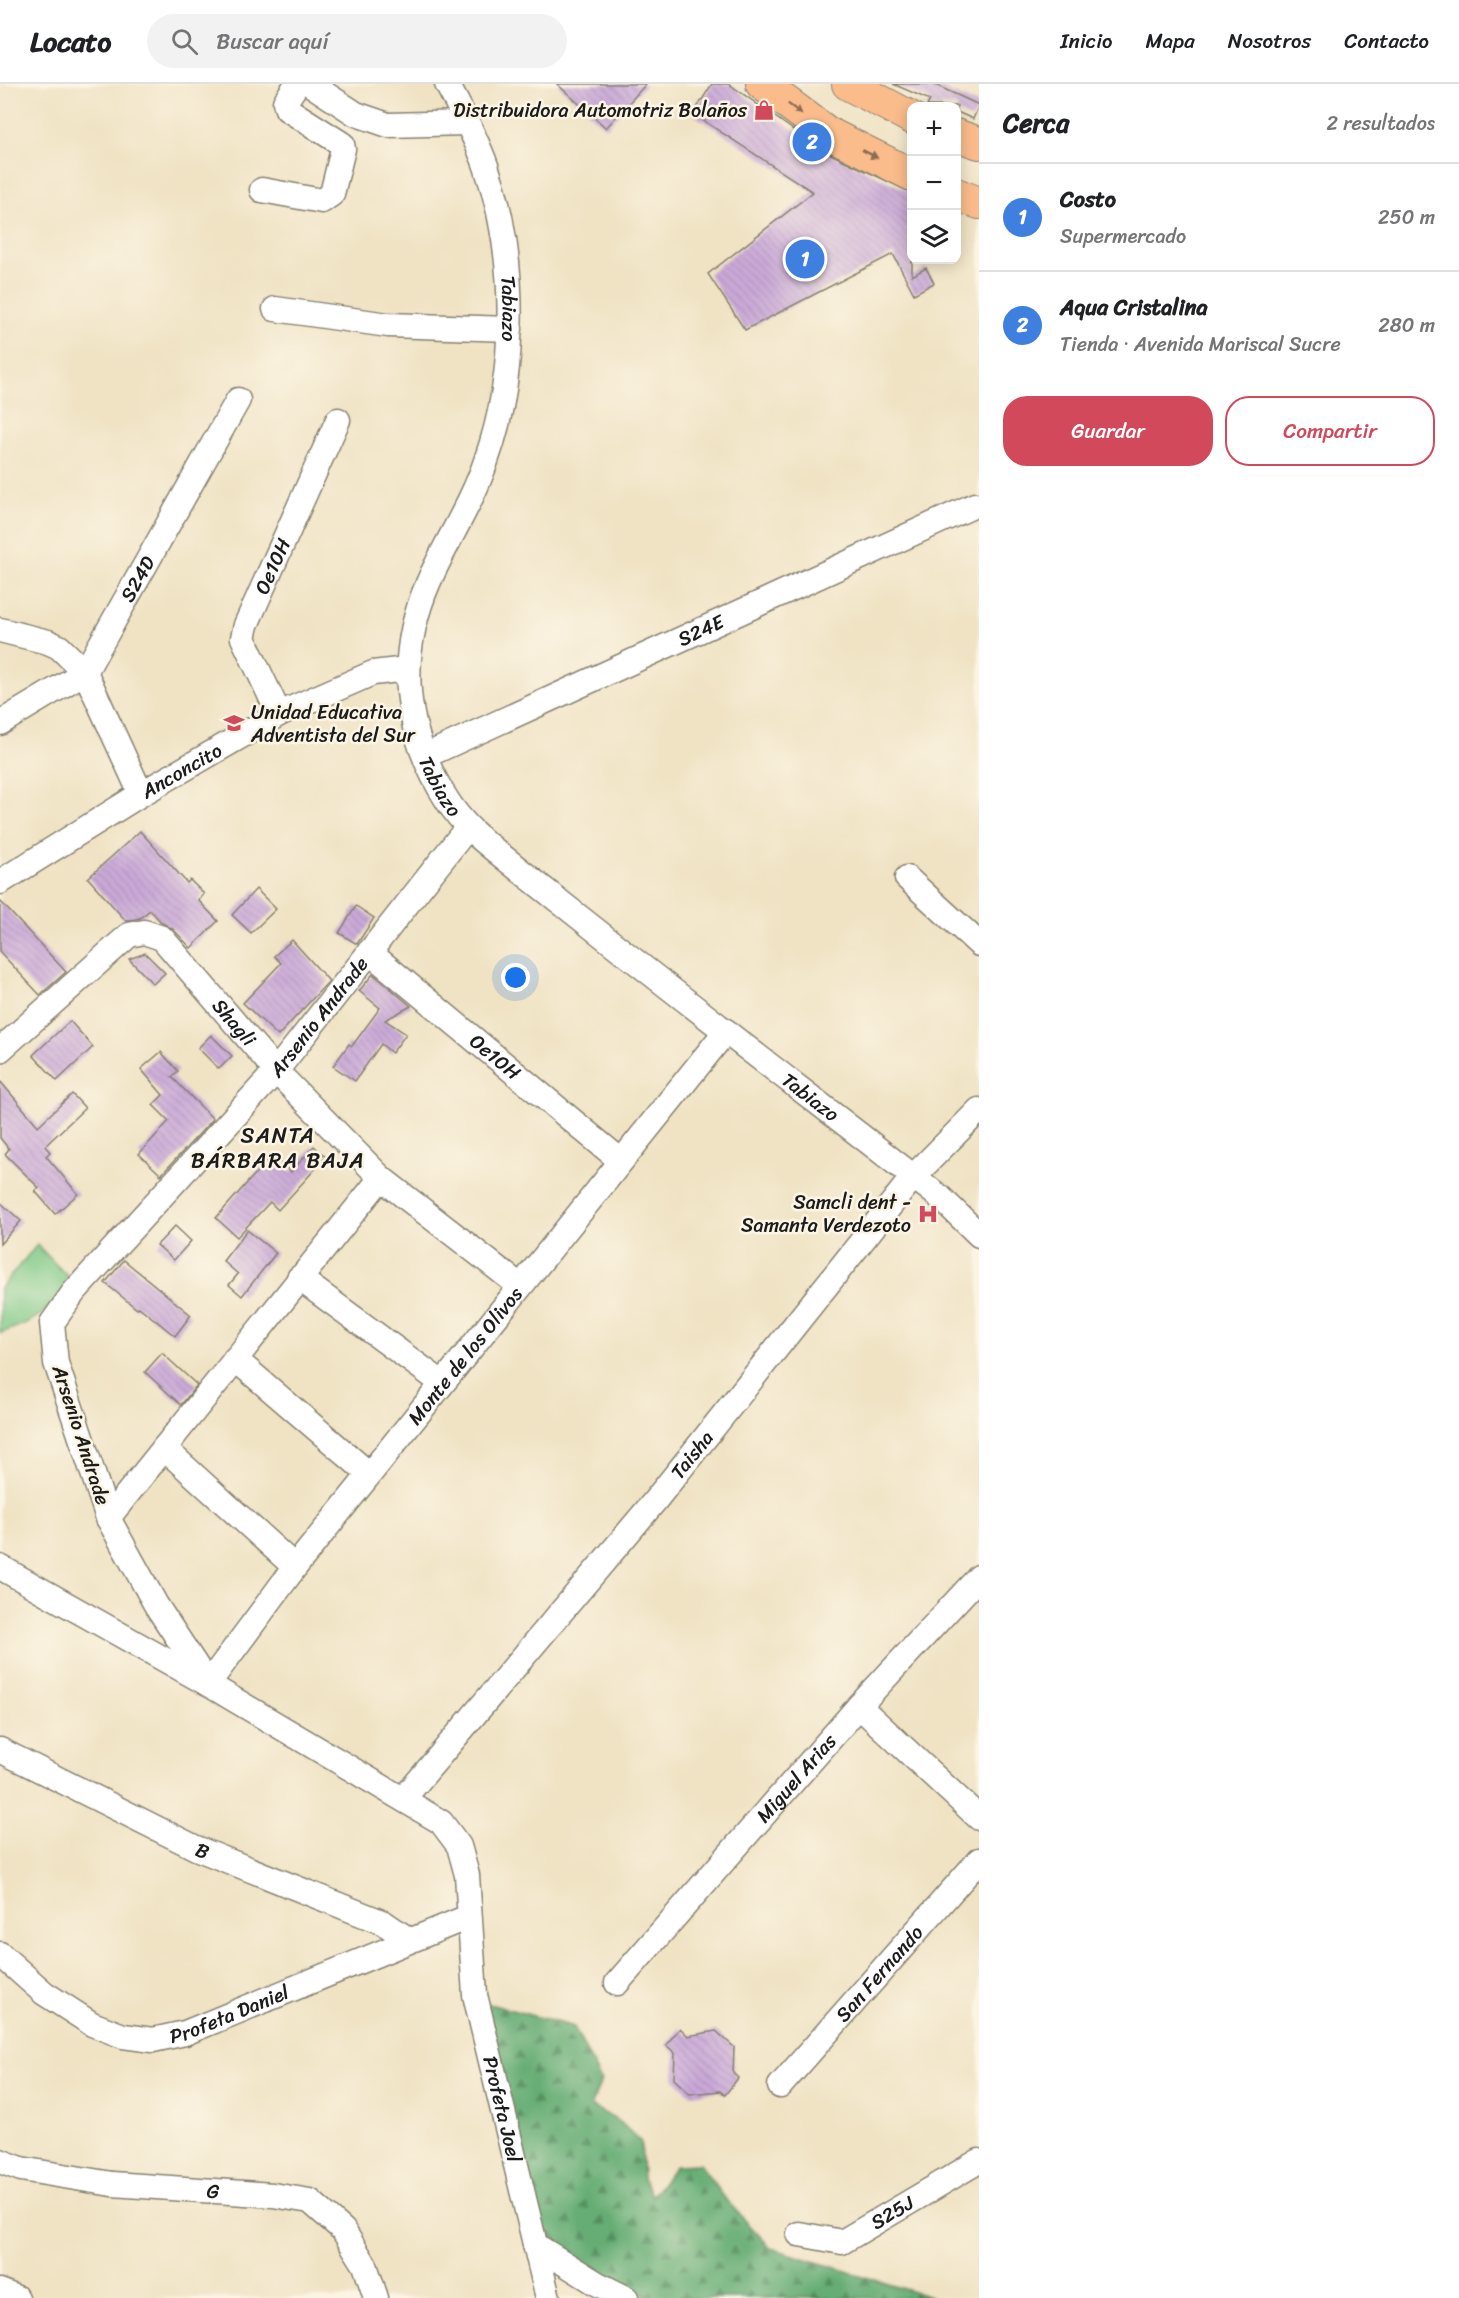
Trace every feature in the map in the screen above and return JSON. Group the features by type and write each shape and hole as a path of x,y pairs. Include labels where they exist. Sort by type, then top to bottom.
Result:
{"main road":[{"path":"762,84 828,133 907,172"},
{"path":"848,84 907,115"},
{"path":"961,136 979,143"},
{"path":"961,196 979,203"}],"street":[{"path":"262,190 322,201 332,194 343,149 342,144 288,109 285,102 297,84"},
{"path":"310,84 356,114 388,125 467,123"},
{"name":"Tabiazo","path":"447,84 485,164 498,207 503,238 510,329 508,363 501,408 487,460 429,581 417,611 409,645 408,694 425,756 447,801 467,828 941,1198 979,1235"},
{"path":"275,309 388,325 510,329"},
{"name":"S24D","path":"0,723 85,672 238,400"},
{"name":"Oe10H","path":"279,714 243,638 246,625 338,420"},
{"name":"S24E","path":"425,756 975,505"},
{"path":"0,630 59,647 85,672 141,794"},
{"name":"Anconcito","path":"0,882 141,794 279,714 373,673 407,669"},
{"name":"Arsenio Andrade","path":"467,828 276,1071 74,1292 52,1323 56,1363 108,1518 156,1605 208,1684 441,1822 459,1846 466,1875 468,1917"},
{"path":"907,878 979,944"},
{"name":"Shagli","path":"0,1050 129,935 144,932 162,938 276,1071 381,1178 520,1286"},
{"name":"Oe10H","path":"369,952 621,1161"},
{"name":"Monte de los Olivos","path":"208,1684 295,1567 726,1031"},
{"name":"Taisha","path":"404,1798 654,1503 914,1177 979,1110"},
{"path":"108,1518 381,1178"},
{"path":"299,1278 442,1383"},
{"path":"235,1359 369,1474"},
{"path":"164,1448 295,1567"},
{"path":"0,1567 208,1684"},
{"name":"Miguel Arias","path":"617,1983 859,1706 979,1577"},
{"path":"859,1706 979,1818"},
{"name":"B","path":"0,1750 196,1848 384,1923 409,1940"},
{"name":"San Fernando","path":"780,2086 979,1860"},
{"name":"Profeta Daniel","path":"0,1954 44,1993 92,2024 123,2036 153,2040 185,2033 468,1917"},
{"name":"Profeta Joel","path":"468,1917 475,1995 548,2298"},
{"name":"S25J","path":"799,2234 842,2242 979,2161"},
{"name":"G","path":"0,2162 21,2169 112,2184 273,2194 310,2201 343,2230 364,2265 376,2298"},
{"path":"536,2245 596,2283 626,2298"},
{"path":"0,2291 16,2298"}],"green space":[{"path":"37,1245 72,1281 41,1314 24,1324 0,1333 0,1288"},
{"path":"486,2003 574,2027 601,2081 591,2106 619,2121 641,2142 643,2178 652,2196 676,2165 700,2164 727,2201 771,2248 934,2298 652,2298 603,2277 541,2235"}],"building":[{"path":"557,84 646,84 606,128"},
{"path":"712,84 729,84 820,149 907,191 907,264 912,264 912,276 926,268 934,283 914,294 893,254 745,330 708,274 813,192 693,114"},
{"path":"893,84 933,84 979,105 973,119 961,114 961,102 929,102 930,100"},
{"path":"140,831 187,883 190,880 204,894 198,900 218,921 191,948 150,910 140,918 126,921 88,878"},
{"path":"256,889 276,909 251,933 232,915"},
{"path":"0,901 66,972 40,995 0,952"},
{"path":"356,906 374,918 357,944 339,933"},
{"path":"292,940 329,981 278,1036 243,1003 281,963 274,956"},
{"path":"145,953 165,973 153,984 129,959"},
{"path":"373,974 411,1006 385,1020 406,1034 392,1053 381,1044 355,1081 333,1066 349,1044 352,1046 380,1008 359,991"},
{"path":"70,1021 93,1047 57,1081 33,1055"},
{"path":"211,1035 232,1056 219,1069 198,1048"},
{"path":"161,1052 178,1071 172,1077 213,1119 161,1175 139,1154 169,1121 153,1105 163,1095 141,1069"},
{"path":"0,1081 38,1126 72,1094 85,1108 45,1146 50,1152 46,1156 78,1194 55,1214 35,1191 39,1188 5,1154 9,1149 0,1138"},
{"path":"314,1146 326,1157 278,1210 270,1202 237,1237 216,1218 272,1155 291,1172"},
{"path":"0,1202 21,1221 0,1244"},
{"path":"175,1226 191,1241 174,1260 157,1245"},
{"path":"247,1230 276,1253 242,1296 229,1285 238,1274 223,1261"},
{"path":"124,1260 191,1315 175,1336 105,1283"},
{"path":"162,1353 197,1385 181,1405 145,1372"},
{"path":"680,2028 688,2036 716,2031 734,2047 733,2073 738,2078 725,2095 720,2091 690,2094 674,2079 675,2053 666,2045"}],"place":[{"name":"Distribuidora Automotriz Bolaños","path":"764,110"},
{"name":"Aqua Cristalina","path":"812,142"},
{"name":"Costo","path":"805,259"},
{"name":"Unidad Educativa Adventista del Sur","path":"234,723"},
{"name":"Samcli dent - Samanta Verdezoto","path":"928,1214"}],"district":[{"name":"SANTA BÁRBARA BAJA","path":"278,1148"}]}
